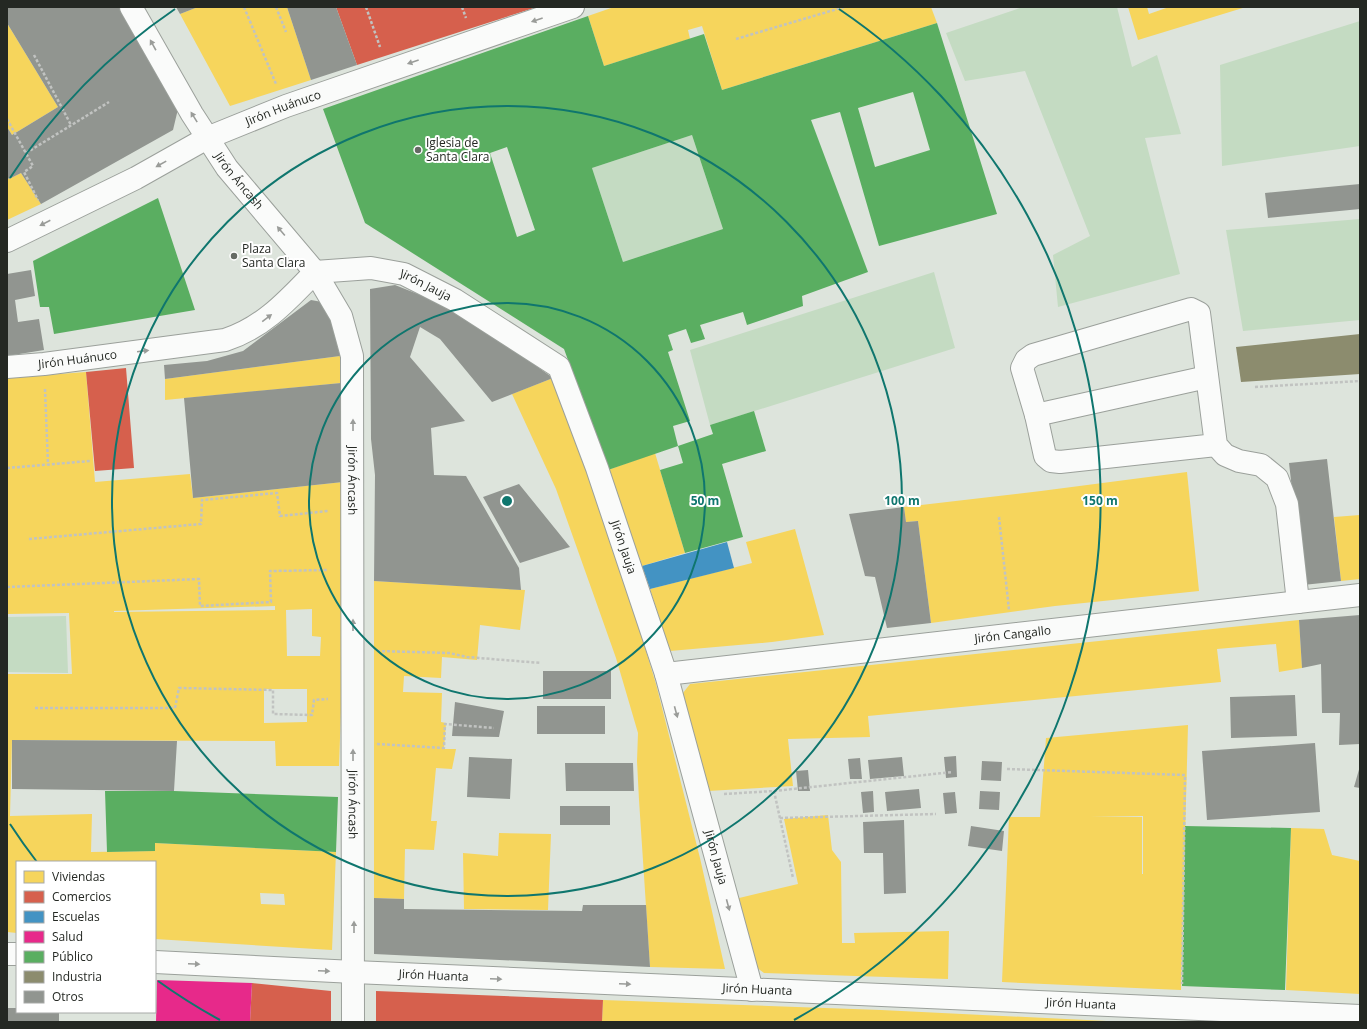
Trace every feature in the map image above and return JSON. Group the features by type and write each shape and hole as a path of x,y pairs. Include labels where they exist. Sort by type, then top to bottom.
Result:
{"street":[{"name":"Jirón Áncash","path":"131,7 207,138 227,168 315,272 341,316 352,356 354,698 353,1022"},
{"name":"Jirón Huánuco","path":"7,241 136,178 207,138 286,106 573,7"},
{"name":"Jirón Jauja","path":"315,272 371,268 404,274 455,300 556,364 598,468 666,674 752,990"},
{"name":"Jirón Huánuco","path":"7,367 44,364 214,342 236,337 247,332 277,310 315,272"},
{"path":"1216,445 1060,462 1052,461 1045,456 1036,415 1022,368 1026,360 1033,355 1191,309 1198,313 1216,445 1225,455 1261,465 1277,478 1287,504 1298,602"},
{"path":"1036,415 1207,378"},
{"name":"Jirón Cangallo","path":"666,674 1360,595"},
{"name":"Jirón Huanta","path":"156,962 752,990 1360,1016"}],"path":[{"path":"244,7 264,60 286,106"},
{"path":"276,7 286,32"},
{"path":"366,7 389,70"},
{"path":"736,39 844,7"},
{"path":"34,55 71,125"},
{"path":"26,153 109,102"},
{"path":"7,120 33,166 24,172 48,222"},
{"path":"44,364 48,465"},
{"path":"1255,387 1360,381"},
{"path":"7,468 90,461"},
{"path":"29,539 201,524 202,500 276,493 280,516 353,509"},
{"path":"999,517 1011,635"},
{"path":"7,587 199,579 200,606 271,602 270,571 353,569"},
{"path":"353,650 449,653 466,657 542,663"},
{"path":"35,708 175,708 179,688 273,690 273,714 312,715 314,700 354,698"},
{"path":"353,743 444,748 445,724 494,728"},
{"path":"1007,769 1185,775 1182,1008"},
{"path":"698,796 774,791 953,772"},
{"path":"774,791 793,878"},
{"path":"780,818 936,814"}],"green space":[{"path":"1023,7 1117,7 1132,67 1157,55 1181,134 1145,138 1180,274 1058,307 1053,255 1090,236 1025,71 965,81 946,33"},
{"path":"1360,21 1360,146 1222,166 1220,65"},
{"path":"692,135 723,229 623,262 592,168"},
{"path":"1360,219 1360,320 1243,331 1226,230"},
{"path":"934,272 955,348 710,425 690,350"},
{"path":"66,616 68,673 7,672 7,617"}],"building: Viviendas":[{"path":"198,7 287,7 311,80 230,106 180,14"},
{"path":"614,7 931,7 937,23 722,90 702,26 688,30 690,39 604,66 588,16"},
{"path":"1128,7 1147,7 1149,14 1169,7 1246,7 1138,40"},
{"path":"7,23 58,107 12,135 7,127"},
{"path":"21,173 41,204 7,220 7,177 9,179"},
{"path":"340,356 341,383 165,400 165,379"},
{"path":"86,372 95,482 190,474 193,498 343,482 343,655 339,766 276,766 275,741 12,740 10,816 92,814 91,852 155,851 155,843 336,852 332,950 156,939 156,861 16,861 16,933 7,932 7,674 72,674 69,613 7,614 7,378","holes":["275,606 275,610 114,612 114,611","312,609 312,636 321,637 320,656 287,656 286,610","264,689 307,689 307,722 264,723","260,893 284,894 285,905 261,904"]},
{"path":"553,378 616,552 656,684 700,858 725,969 650,967 637,761 638,733 616,658 556,489 512,394"},
{"path":"655,453 685,553 642,566 608,470"},
{"path":"1187,472 1199,591 1055,606 931,623 918,521 906,522 904,507"},
{"path":"1360,515 1360,579 1341,581 1334,517"},
{"path":"795,529 824,635 772,642 670,651 650,589 752,563 746,542"},
{"path":"374,581 525,590 520,630 480,625 477,660 442,657 441,678 404,676 403,692 442,693 441,722 446,723 444,749 456,749 452,769 436,768 431,821 437,821 434,850 405,849 404,899 374,898"},
{"path":"1299,620 1302,668 1279,672 1276,644 1217,649 1221,682 868,716 870,737 788,739 793,786 708,791 683,693 690,684"},
{"path":"1188,725 1181,990 1002,982 1009,817 1040,817 1046,738","holes":["1143,816 1143,874 1142,817 1091,817"]},
{"path":"828,815 832,850 841,862 842,943 855,943 854,933 949,931 948,979 764,973 752,964 735,899 798,884 784,819"},
{"path":"1291,828 1324,829 1332,855 1360,861 1360,994 1286,990"},
{"path":"499,833 551,834 548,910 464,909 463,853 498,856"},
{"path":"603,1000 881,1010 1127,1022 602,1022"}],"building: Comercios":[{"path":"336,7 537,7 357,65"},
{"path":"126,368 134,468 95,471 86,372"},
{"path":"252,983 331,991 331,1022 250,1022"},
{"path":"376,991 603,1000 602,1022 376,1022"}],"building: Escuelas":[{"path":"727,542 734,568 650,589 642,566"}],"building: Salud":[{"path":"157,980 252,983 250,1022 156,1022"}],"building: Público":[{"path":"588,16 604,66 704,34 722,90 937,23 997,214 879,246 840,112 811,120 868,272 802,296 803,306 747,325 743,312 700,325 705,339 691,343 686,329 668,335 673,350 668,352 690,421 673,426 678,446 608,470 564,349 365,223 323,109","holes":["913,92 930,150 875,167 858,108","692,135 723,229 623,262 592,168","507,147 535,230 517,237 490,153"]},
{"path":"158,198 195,310 54,334 49,307 40,307 33,261"},
{"path":"754,411 766,451 722,464 743,537 685,553 660,470 683,463 678,446 713,434 710,425"},
{"path":"105,791 174,791 338,797 336,852 155,843 155,851 107,852"},
{"path":"1185,826 1291,828 1285,990 1182,986"}],"building: Industria":[{"path":"1360,334 1360,374 1241,382 1236,347"}],"building: Otros":[{"path":"7,7 123,7 178,109 173,130 41,204 21,173 9,179 7,177 7,127 12,135 58,107 7,23"},
{"path":"176,7 198,7 180,14"},
{"path":"287,7 336,7 357,65 311,80"},
{"path":"1360,184 1360,209 1268,218 1265,193"},
{"path":"31,270 35,296 15,300 18,322 39,319 44,350 7,356 7,274"},
{"path":"395,285 443,304 488,331 553,378 492,402 440,339 420,327 410,357 465,421 431,428 434,475 466,476 519,568 521,590 374,581 375,475 371,439 370,289"},
{"path":"311,300 322,302 327,307 340,356 165,379 164,365 207,361 243,351"},
{"path":"341,383 343,482 193,498 184,398"},
{"path":"1327,459 1341,581 1303,585 1289,463"},
{"path":"519,484 570,547 520,563 483,497"},
{"path":"904,507 906,522 918,521 931,623 887,628 875,577 865,576 849,514"},
{"path":"1360,615 1360,744 1339,745 1340,713 1322,713 1321,664 1302,668 1299,620"},
{"path":"543,671 611,671 611,699 543,699"},
{"path":"1295,695 1297,736 1231,738 1230,697"},
{"path":"455,702 504,711 499,737 452,736"},
{"path":"537,706 605,706 605,734 537,734"},
{"path":"12,740 177,741 174,791 12,789"},
{"path":"1315,743 1320,812 1207,820 1202,751"},
{"path":"956,756 957,777 946,778 944,757"},
{"path":"469,757 512,759 510,799 467,797"},
{"path":"902,757 904,776 870,779 868,760"},
{"path":"860,758 862,779 850,779 848,759"},
{"path":"982,761 1002,762 1001,781 981,780"},
{"path":"565,763 633,763 634,791 566,791"},
{"path":"1360,766 1360,788 1354,787"},
{"path":"808,770 810,791 798,791 796,771"},
{"path":"919,789 921,808 887,811 885,792"},
{"path":"873,791 874,812 863,813 861,792"},
{"path":"980,791 1000,792 999,810 979,809"},
{"path":"955,792 957,813 945,814 943,793"},
{"path":"560,806 610,806 610,825 560,825"},
{"path":"904,820 906,893 884,894 883,853 864,853 863,822"},
{"path":"971,826 1004,831 1002,851 968,846"},
{"path":"374,898 404,899 404,909 582,911 583,905 646,905 650,967 374,954"},
{"path":"7,1008 16,1008 16,1013 59,1013 59,1022 7,1022"}],"place":[{"name":"Iglesia de Santa Clara","path":"418,150"},
{"name":"Plaza Santa Clara","path":"234,256"}]}
